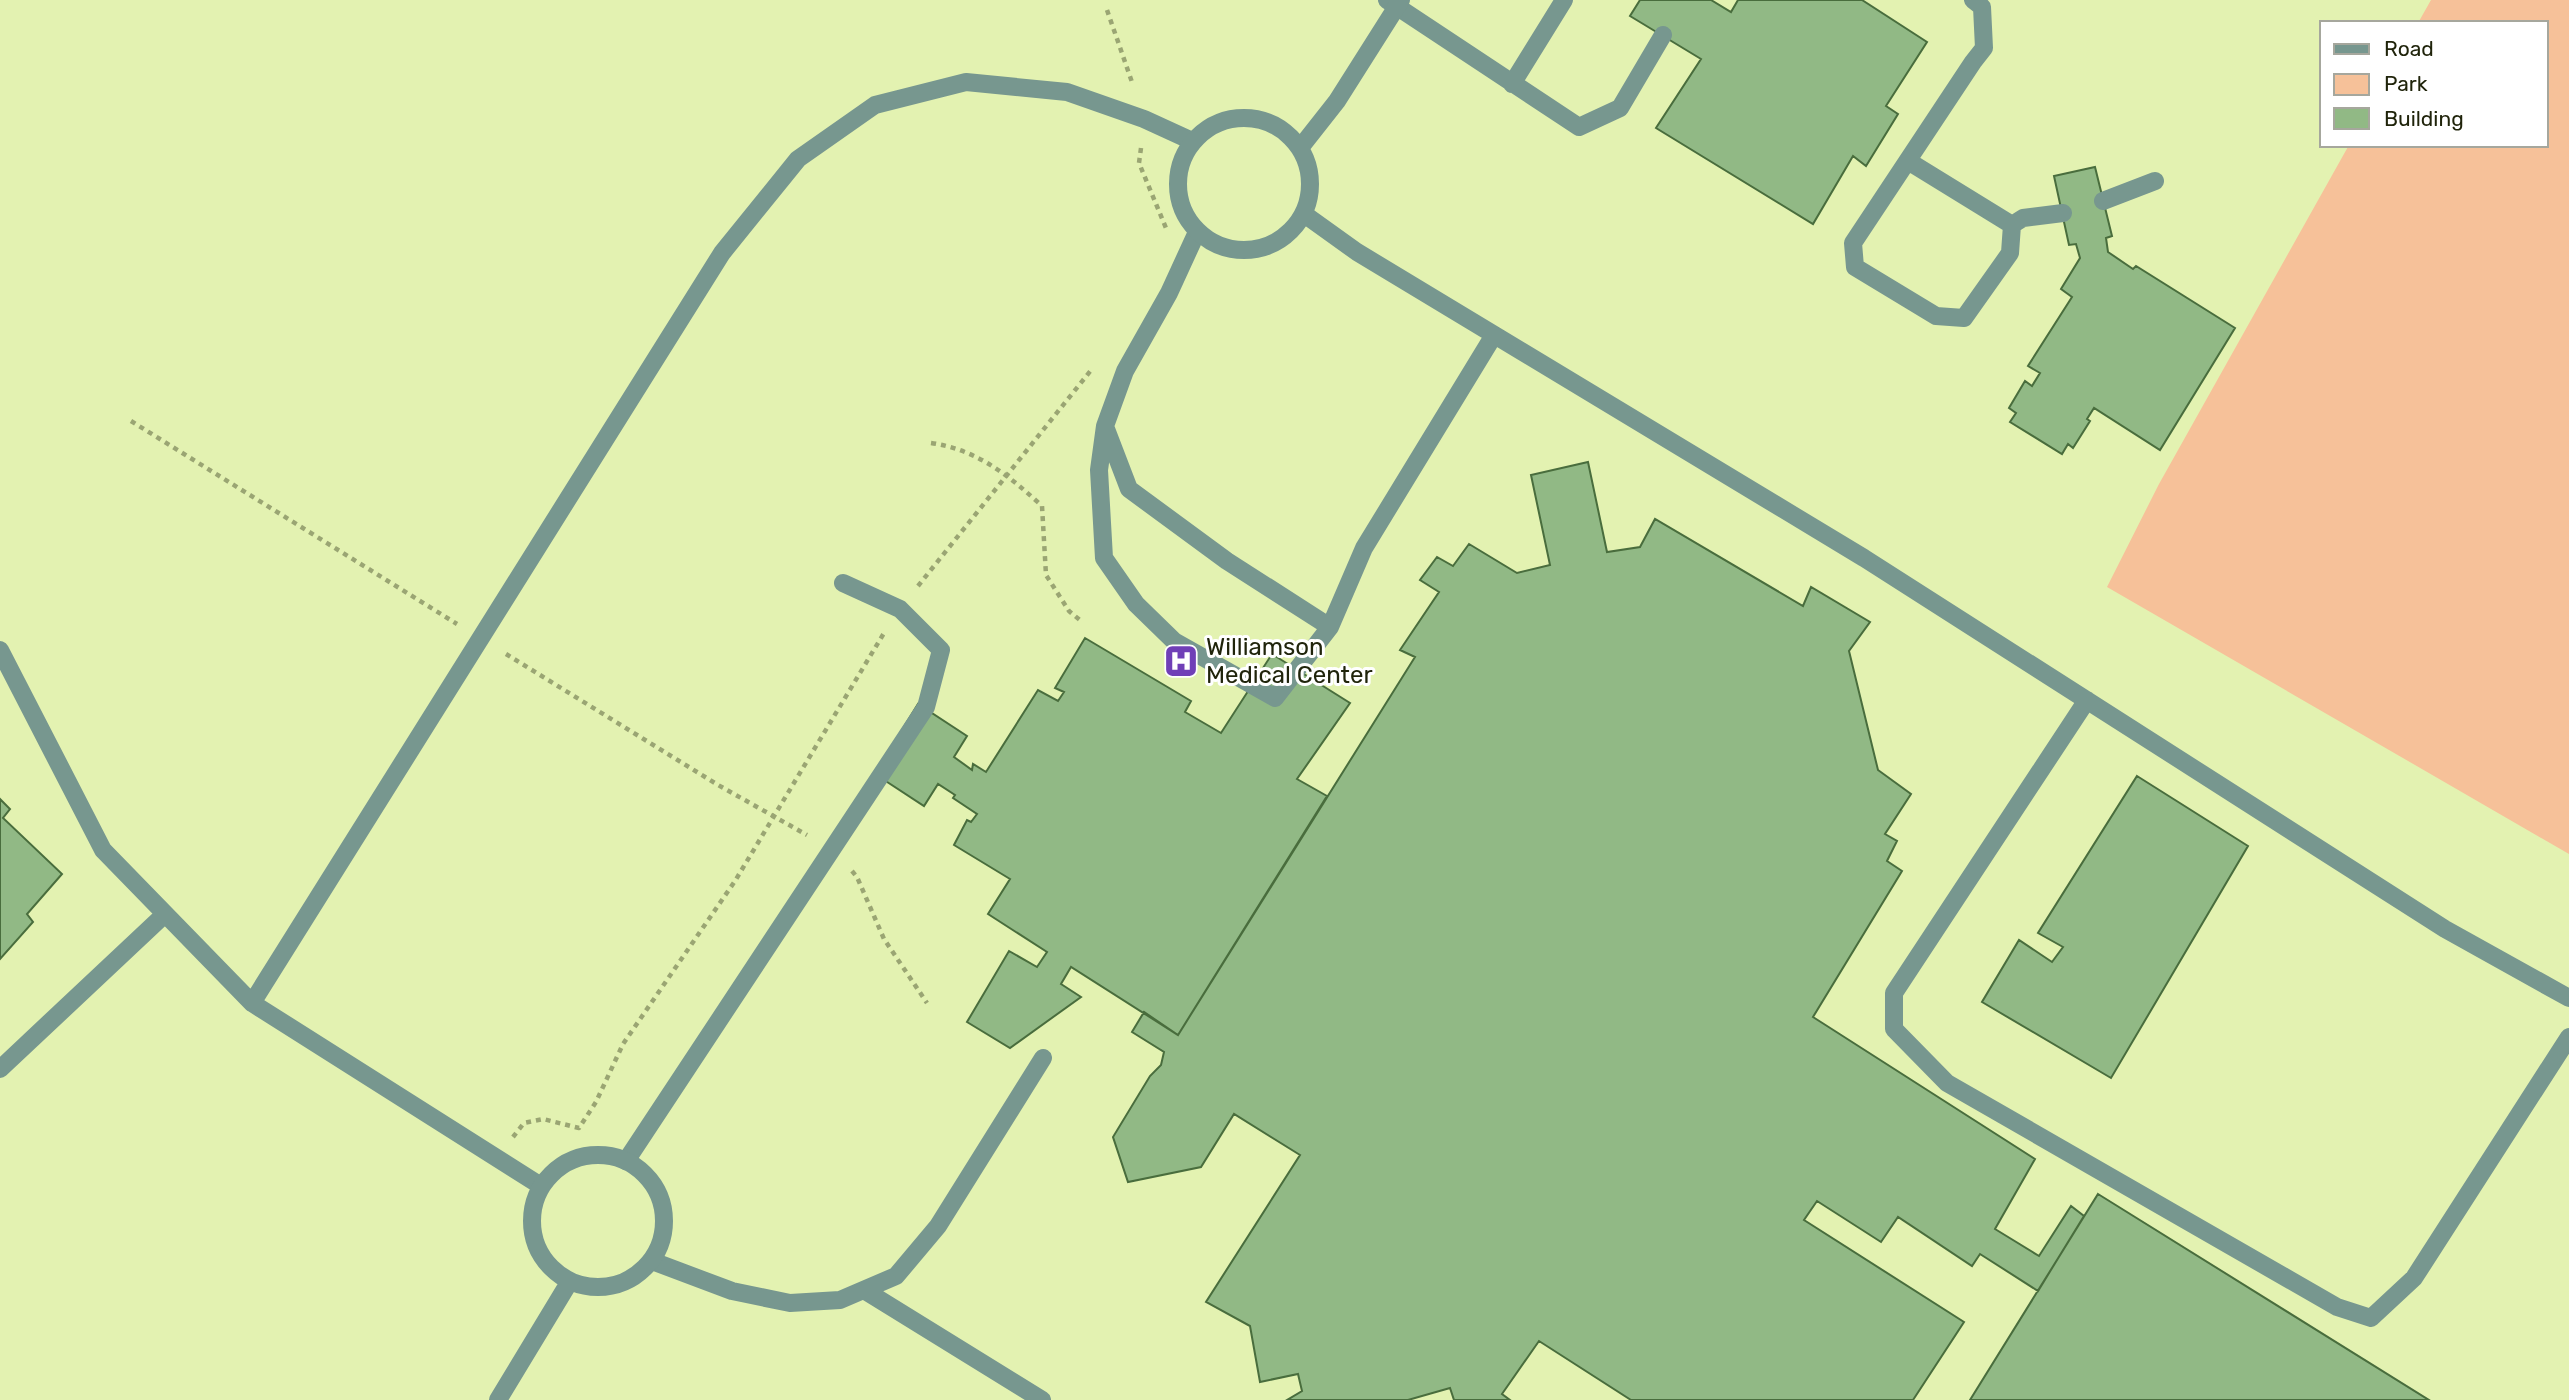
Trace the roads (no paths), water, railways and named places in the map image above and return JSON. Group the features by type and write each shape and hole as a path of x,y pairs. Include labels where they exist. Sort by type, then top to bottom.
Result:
{"street":[{"path":"1512,84 1564,0"},
{"path":"1973,0 1982,7 1984,48 1853,243 1855,267 1936,316 1964,318 2010,253 2012,225"},
{"path":"1300,148 1337,101 1395,3 1579,127 1620,108 1663,35"},
{"path":"252,1003 722,253 799,159 875,105 966,82 1066,92 1144,119 1192,141"},
{"path":"1235,118 1260,119 1282,129 1300,148 1307,163 1310,180 1304,214 1288,234 1268,247 1243,250 1219,246 1198,232 1183,212 1177,188 1180,163 1192,141 1212,125 1235,118"},
{"path":"1908,161 2012,225"},
{"path":"2103,201 2155,181"},
{"path":"2012,225 2023,218 2063,212"},
{"path":"1304,214 1357,252 1864,558 2445,929 2569,998"},
{"path":"1198,232 1169,293 1125,371 1105,426 1099,470 1104,558 1136,604 1174,641 1275,698 1330,627 1364,548 1494,335"},
{"path":"1105,426 1129,489 1227,561 1330,627"},
{"path":"626,1161 926,707 941,650 900,609 844,583"},
{"path":"0,650 103,850 252,1003 541,1186"},
{"path":"2087,700 1894,993 1894,1028 1947,1083 2337,1307 2371,1318 2414,1278 2569,1037"},
{"path":"0,1069 165,914"},
{"path":"652,1261 732,1292 790,1303 840,1300 896,1276 938,1226 1043,1058"},
{"path":"588,1155 608,1155 626,1161 643,1172 655,1187 663,1205 665,1224 661,1244 652,1261 635,1276 615,1286 592,1287 570,1281 548,1265 534,1240 532,1213 541,1186 553,1171 569,1161 588,1155"},
{"path":"498,1400 570,1281"},
{"path":"864,1290 1042,1400"}],"place":[{"name":"Williamson Medical Center","path":"1181,661"}]}
